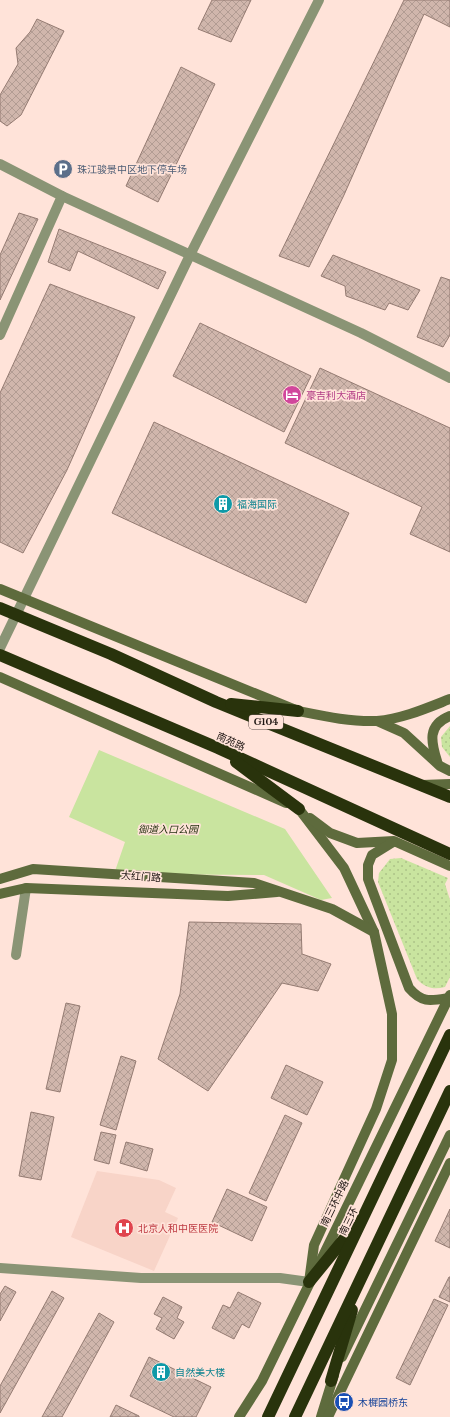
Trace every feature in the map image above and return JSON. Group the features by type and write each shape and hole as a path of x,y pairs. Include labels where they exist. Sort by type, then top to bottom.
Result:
{"highway":[{"name":"G104","path":"0,608 111,654 216,702 450,797"},
{"name":"南苑路","path":"0,655 218,748 450,854"},
{"path":"216,702 298,711"},
{"path":"218,748 299,809"},
{"name":"南三环","path":"268,1417 450,1036"},
{"path":"295,1417 363,1271 450,1091"},
{"path":"309,1282 365,1213"},
{"path":"331,1381 363,1271"}],"street":[{"path":"0,648 191,253 319,0"},
{"path":"0,164 62,196 191,253 361,333 450,378"},
{"path":"0,335 62,196"},
{"path":"0,589 298,711 332,718 377,721 416,712 450,699"},
{"path":"0,677 299,809 330,833 357,843 394,841 450,866"},
{"path":"437,763 431,742 433,732 442,719 450,716"},
{"path":"377,721 404,733 437,763 450,771"},
{"path":"422,786 450,784"},
{"path":"0,1268 142,1278 280,1278 309,1282 314,1246 376,1109 392,1060 392,1014 374,932 344,868 299,809"},
{"path":"394,841 372,855 368,865 368,879 409,988 422,999 432,1001 449,997"},
{"name":"大红门路","path":"0,879 33,869 254,883 332,909 374,932"},
{"path":"16,955 26,888"},
{"name":"大红门路","path":"0,894 26,888 228,896 283,892"},
{"name":"南三环中路","path":"239,1417 262,1380 449,997"},
{"path":"321,1417 331,1381 450,1135"},
{"path":"328,1417 450,1162"}],"shaded area":[{"name":"北京人和中医医院","path":"97,1171 159,1180 176,1188 165,1212 178,1218 154,1271 71,1237"}],"green space":[{"path":"450,726 450,757 442,747 441,737"},
{"name":"御道入口公园","path":"99,750 285,829 332,898 321,900 264,875 114,874 125,842 69,817"},
{"path":"401,858 448,878 445,884 450,900 450,977 445,987 430,988 417,979 378,882 379,873 390,859"}],"building":[{"path":"212,0 251,0 231,42 198,29"},
{"path":"404,0 450,0 450,27 424,14 344,195 309,267 279,256"},
{"path":"37,19 64,31 21,115 7,126 0,121 0,95 18,64 16,48 30,32"},
{"path":"181,67 215,84 158,202 126,186"},
{"path":"19,213 38,219 0,300 0,255"},
{"path":"59,229 166,272 158,289 78,251 70,271 48,262"},
{"path":"333,255 420,290 408,310 389,303 385,310 346,296 345,286 321,276"},
{"path":"441,277 450,280 450,335 443,347 417,337"},
{"path":"50,284 135,317 67,470 23,553 0,542 0,393"},
{"path":"200,323 311,376 284,432 173,376"},
{"path":"320,368 450,428 450,552 410,534 422,507 285,443"},
{"name":"福海国际","path":"154,422 349,513 306,603 112,513"},
{"path":"189,922 301,924 302,954 331,964 318,991 282,983 208,1091 158,1059 180,994"},
{"path":"66,1003 80,1006 60,1092 46,1089"},
{"path":"121,1056 136,1061 116,1130 100,1125"},
{"path":"286,1065 323,1082 307,1115 271,1098"},
{"path":"31,1112 54,1117 41,1180 19,1176"},
{"path":"285,1115 302,1123 266,1201 249,1193"},
{"path":"101,1132 116,1135 109,1164 94,1160"},
{"path":"126,1142 153,1149 147,1171 120,1163"},
{"path":"227,1189 267,1207 252,1241 212,1222"},
{"path":"450,1209 450,1248 435,1241"},
{"path":"450,1277 450,1302 439,1297"},
{"path":"5,1286 16,1292 0,1321 0,1294"},
{"path":"52,1291 64,1298 0,1413 0,1386"},
{"path":"238,1292 261,1303 249,1328 242,1324 234,1339 212,1328 223,1305 230,1308"},
{"path":"163,1297 182,1307 177,1318 184,1322 174,1339 156,1329 162,1318 154,1314"},
{"path":"434,1299 448,1305 410,1385 396,1378"},
{"path":"99,1313 114,1322 62,1417 42,1417"},
{"name":"自然美大楼","path":"149,1357 211,1387 196,1417 174,1417 130,1396"},
{"path":"116,1405 139,1416 139,1417 110,1417"}],"place":[{"name":"珠江骏景中区地下停车场","path":"63,169"},
{"name":"豪吉利大酒店","path":"292,395"},
{"name":"福海国际","path":"223,504"},
{"name":"北京人和中医医院","path":"124,1228"},
{"name":"自然美大楼","path":"161,1372"},
{"name":"木樨园桥东","path":"344,1402"}]}
